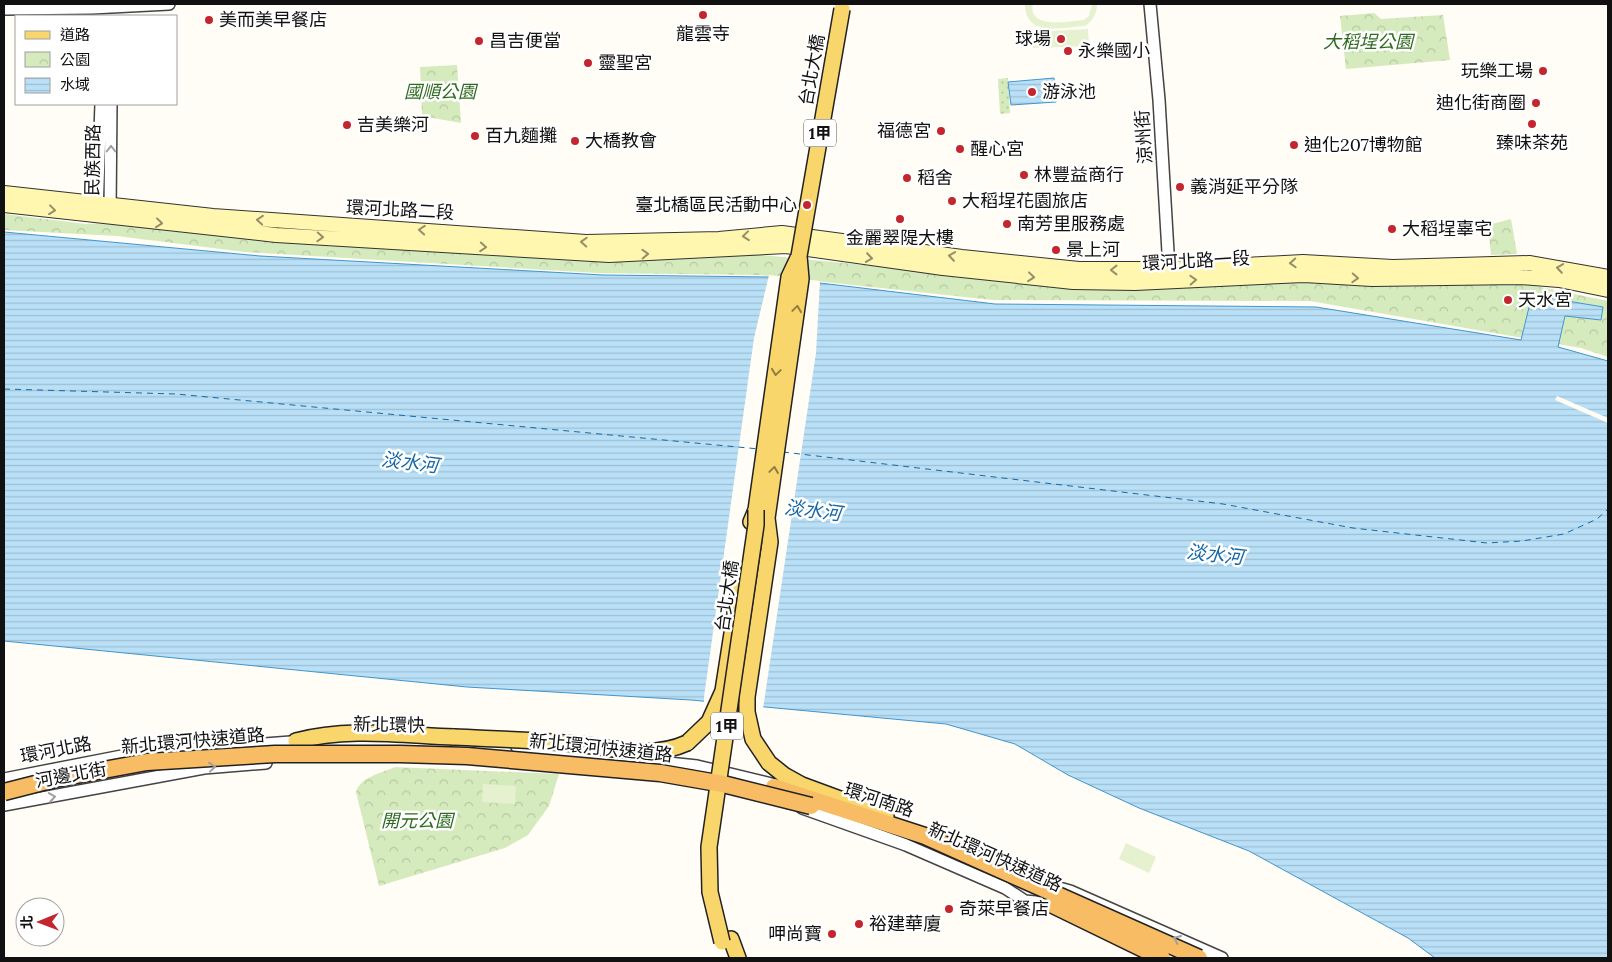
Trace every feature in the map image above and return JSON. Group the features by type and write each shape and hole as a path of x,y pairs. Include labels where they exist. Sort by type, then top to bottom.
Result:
{"highway":[{"name":"新北環快","path":"4,780 99,761 161,753 276,744 399,744 510,750 660,765 724,774 774,787"},
{"name":"新北環河快速道路","path":"4,792 65,777 147,762 274,754 467,756 668,774 772,795 897,836 1024,891 1162,958"},
{"name":"新北環河快速道路","path":"774,787 925,836 1199,958"},
{"path":"1053,886 1066,900 1185,958"}],"main road":[{"name":"台北大橋","path":"726,941 720,889 719,839 762,536 762,514 801,279 799,256 843,5"},
{"name":"環河北路二段","path":"4,193 104,210 276,235 609,255 786,246"},
{"name":"環河北路二段","path":"4,205 213,216 586,242 718,239 782,232 795,234"},
{"name":"環河北路一段","path":"795,234 1050,267 1114,270 1303,262 1392,267 1528,263 1608,277"},
{"name":"環河北路一段","path":"786,246 943,268 1073,282 1135,283 1304,275 1372,279 1520,277 1559,280 1608,290"},
{"path":"296,741 320,734 341,733 576,744 648,752 676,748 687,743 709,722 723,691 750,523 762,514 770,542 747,697 749,725 759,750 769,763 784,775 802,785 930,831 1053,886"},
{"name":"1甲","path":"726,941 727,958"},
{"name":"1甲","path":"726,941 738,958"}],"street":[{"path":"4,9 106,11 169,4"},
{"name":"涼州街","path":"1150,4 1163,151 1169,269"},
{"name":"民族西路","path":"101,105 104,210"},
{"name":"民族西路","path":"104,210 111,105"},
{"name":"環河北路","path":"4,780 132,754 296,741 418,740 489,744 697,766 743,775"},
{"name":"河邊北街","path":"4,805 204,768 341,758 405,759 564,767 672,778 740,791"},
{"name":"環河南路","path":"743,775 889,820 947,842 1040,886 1053,886 1070,891 1222,958"},
{"name":"環河南路","path":"740,791 807,810 906,845 1005,888 1025,901 1046,903 1177,958"}],"green space":[{"path":"1025,4 1033,4 1033,12 1037,18 1043,21 1061,22 1084,20 1089,16 1092,4 1097,4 1094,16 1085,26 1046,28 1031,22 1027,15"},
{"name":"大稻埕公園","path":"1374,13 1381,19 1443,15 1450,60 1346,69 1340,16"},
{"name":"球場","path":"1088,29 1089,46 1033,48 1032,32"},
{"name":"國順公園","path":"457,65 461,123 422,116 420,67"},
{"path":"1008,78 1010,113 1000,114 998,79"},
{"path":"4,214 86,224 121,222 607,258 761,255 1069,285 1503,279 1608,301 1608,357 1581,348 1310,301 993,300 759,275 598,273 245,252 117,236 4,230"},
{"path":"1511,219 1517,254 1491,255 1488,225"},
{"name":"開元公園","path":"395,767 559,774 549,806 528,835 505,848 379,886 356,792 358,787 367,779"},
{"path":"483,784 516,786 515,804 482,802"},
{"path":"1126,843 1156,857 1149,873 1119,859"}],"water":[{"name":"游泳池","path":"1054,78 1056,102 1011,105 1008,82"},
{"name":"淡水河","path":"4,232 260,256 603,275 770,277 995,304 1316,307 1521,340 1532,295 1603,307 1601,320 1565,316 1558,347 1608,361 1608,958 1435,958 1408,938 1249,851 1139,808 1068,775 1015,744 946,724 691,700 467,687 4,641"}],"pier":[{"path":"769,275 820,281 816,353 763,709 704,703 704,697 754,338"},
{"path":"1557,396 1608,418 1608,423 1555,400"}],"ferry route":[{"path":"4,389 176,394 759,449"},
{"path":"783,452 1223,504 1353,528 1487,543 1522,541 1564,534 1597,519 1608,509"}],"place":[{"name":"龍雲寺","path":"703,15"},
{"name":"美而美早餐店","path":"209,20"},
{"name":"球場","path":"1061,39"},
{"name":"昌吉便當","path":"479,41"},
{"name":"永樂國小","path":"1068,51"},
{"name":"靈聖宮","path":"588,63"},
{"name":"玩樂工場","path":"1543,71"},
{"name":"游泳池","path":"1032,92"},
{"name":"迪化街商圈","path":"1536,103"},
{"name":"臻味茶苑","path":"1532,124"},
{"name":"吉美樂河","path":"347,125"},
{"name":"福德宮","path":"941,131"},
{"name":"百九麵攤","path":"475,136"},
{"name":"大橋教會","path":"575,141"},
{"name":"迪化207博物館","path":"1294,145"},
{"name":"醒心宮","path":"960,149"},
{"name":"林豐益商行","path":"1024,175"},
{"name":"稻舍","path":"907,178"},
{"name":"義消延平分隊","path":"1180,187"},
{"name":"大稻埕花園旅店","path":"952,201"},
{"name":"臺北橋區民活動中心","path":"807,205"},
{"name":"金麗翠隄大樓","path":"900,219"},
{"name":"南芳里服務處","path":"1007,224"},
{"name":"大稻埕辜宅","path":"1392,229"},
{"name":"景上河","path":"1056,250"},
{"name":"天水宮","path":"1508,300"},
{"name":"奇萊早餐店","path":"949,909"},
{"name":"裕建華廈","path":"859,924"},
{"name":"呷尚寶","path":"832,934"}]}
